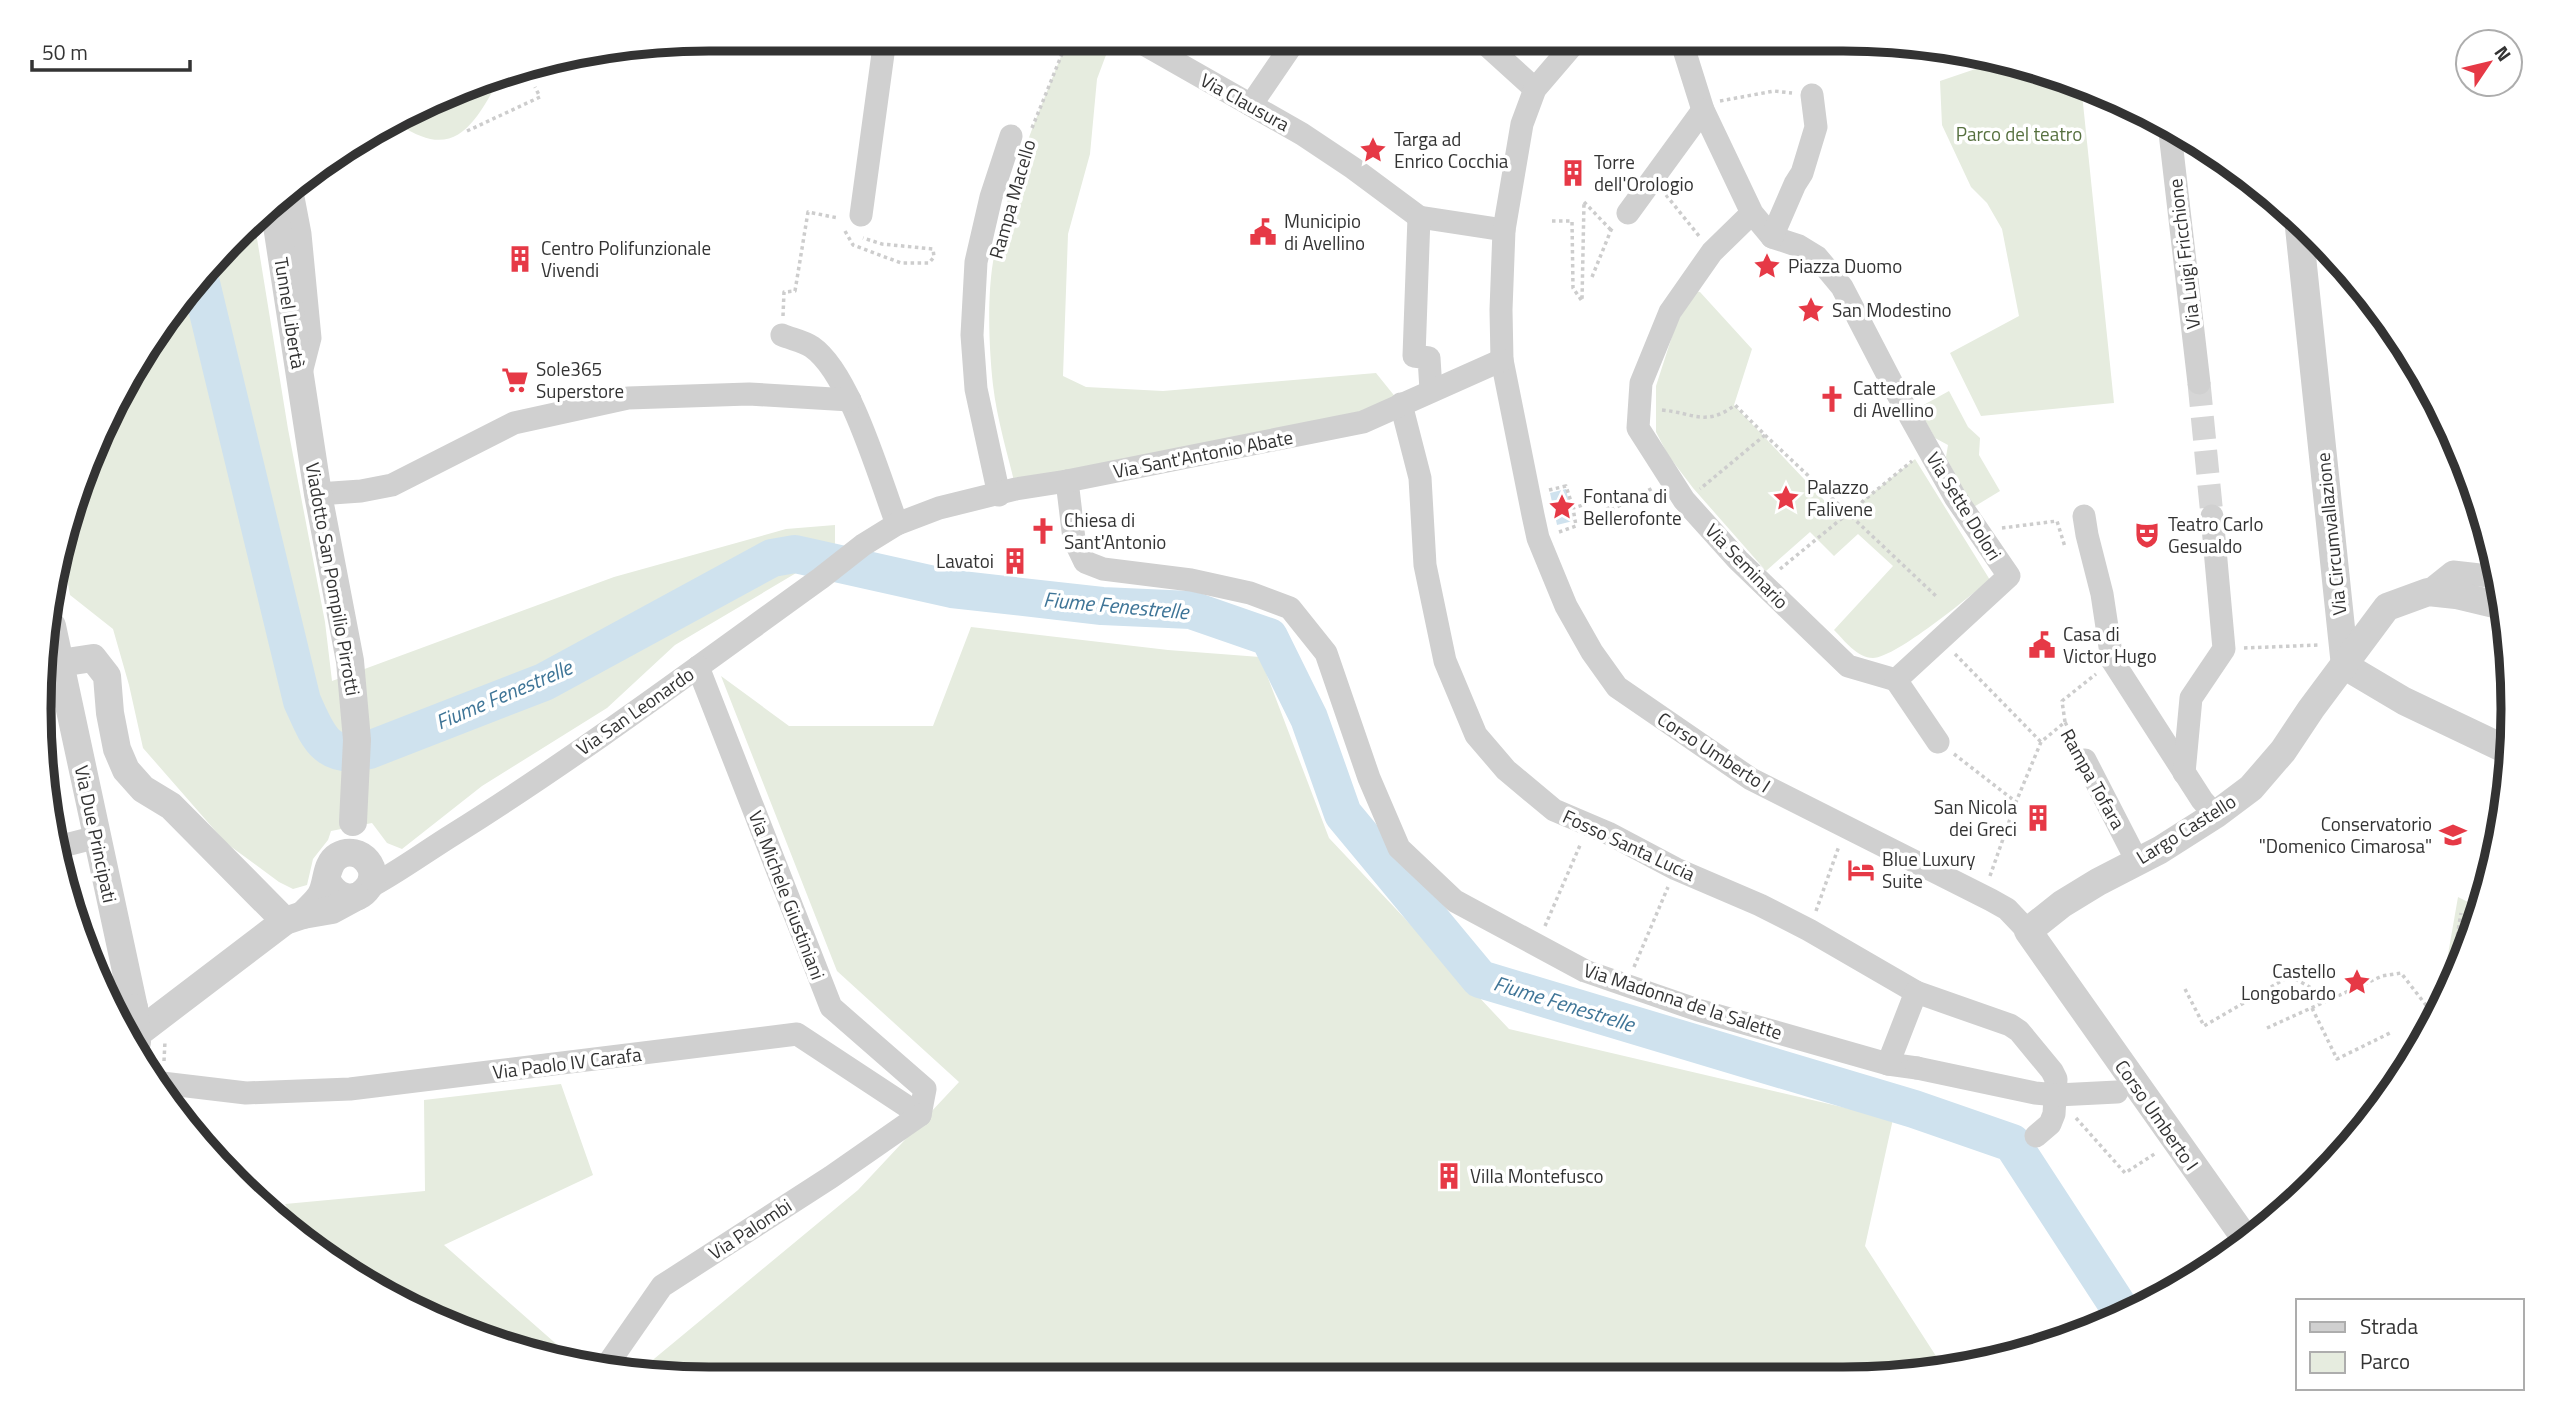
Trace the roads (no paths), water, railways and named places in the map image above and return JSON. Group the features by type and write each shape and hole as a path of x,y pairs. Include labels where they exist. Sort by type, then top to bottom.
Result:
{"street":[{"path":"861,215 883,51"},
{"name":"Via Clausura","path":"1156,51 1361,166 1419,218"},
{"path":"1251,105 1288,51"},
{"path":"1493,51 1535,89 1568,51"},
{"path":"1684,51 1703,110 1752,213 1772,237 1802,173 1816,127 1812,95"},
{"name":"Corso Umberto I","path":"1535,89 1522,124 1504,230 1502,360 1538,538 1566,606 1592,652 1617,687 1751,779 2007,909 2028,931 2128,1091 2175,1140 2241,1233"},
{"path":"1628,213 1703,110"},
{"name":"Rampa Macello","path":"999,495 976,388 972,335 976,262 991,197 1022,132"},
{"name":"Via Luigi Fricchione","path":"2171,138 2199,383"},
{"path":"294,198 310,338 300,379"},
{"name":"Via Seminario","path":"1752,213 1712,252 1670,312 1641,383 1638,428 1684,500 1762,583 1848,666 1896,680"},
{"name":"Tunnel Libertà","path":"275,214 300,379"},
{"path":"1431,390 1429,358 1414,356 1419,218 1504,230"},
{"name":"Via Circumvallazione","path":"2300,236 2345,666"},
{"name":"Via Sette Dolori","path":"1772,237 1799,246 1817,257 1842,286 1955,498 2009,576 1896,680"},
{"path":"782,335 812,346 833,369 850,400 897,524"},
{"name":"Via Sant'Antonio Abate","path":"897,524 939,508 1016,489 1363,422 1502,360"},
{"name":"Viadotto San Pompilio Pirrotti","path":"300,379 318,494 350,661 357,740 352,833 347,863 373,873 362,892"},
{"path":"318,494 361,491 392,485 514,423 628,398 749,394 850,400"},
{"name":"Fosso Santa Lucia","path":"1401,404 1420,478 1425,565 1445,661 1476,735 1506,770 1554,810 1676,869 1760,905 1916,992 2010,1025 2019,1031 2056,1079 2054,1114 2050,1124 2036,1136"},
{"name":"Via Madonna de la Salette","path":"1067,481 1074,539 1085,562 1102,569 1191,580 1250,593 1290,608 1326,653 1369,778 1399,848 1455,901 1585,971 1698,1010 1888,1064 2035,1093 2057,1095 2128,1091"},
{"path":"2084,516 2102,594 2112,660 2184,773 2215,815"},
{"path":"2184,773 2191,698 2224,649 2212,516"},
{"name":"Via San Leonardo","path":"362,892 517,794 698,667 863,545 897,524"},
{"path":"2428,592 2453,572 2488,576"},
{"path":"2428,592 2493,604"},
{"name":"Largo Castello","path":"2028,931 2062,904 2160,850 2251,788 2283,751 2387,607 2428,592"},
{"name":"Via Due Principati","path":"55,638 134,1009 136,1033"},
{"path":"60,663 93,658 100,665 107,676 110,713 117,749 125,770 142,789 171,806 294,918"},
{"path":"2345,666 2404,701 2500,747"},
{"name":"Via Michele Giustiniani","path":"698,667 831,1007 925,1089 920,1115"},
{"path":"1896,680 1938,741"},
{"name":"Rampa Tofara","path":"2085,761 2137,861"},
{"path":"65,845 97,837"},
{"path":"347,863 411,860"},
{"path":"137,1034 320,897 347,863"},
{"path":"347,863 335,892 349,898 362,892"},
{"path":"294,918 332,910 362,892"},
{"path":"1888,1064 1916,992"},
{"name":"Via Paolo IV Carafa","path":"168,1084 246,1093 350,1089 797,1034 920,1115"},
{"name":"Via Palombi","path":"611,1360 662,1286 831,1177 920,1115"}],"water":[{"name":"Fontana di Bellerofonte","path":"1566,489 1573,521 1557,525 1550,493"}],"waterway":[{"name":"Fiume Fenestrelle","path":"202,289 302,701 319,735 333,749 342,752 369,750 544,682 772,558 795,554 952,589 1102,606 1191,610 1269,637 1309,718 1343,814 1480,979 1914,1109 2012,1143 2118,1306"}],"tunnel":[{"path":"2199,383 2212,516"}],"place":[{"name":"Targa ad Enrico Cocchia","path":"1373,150"},
{"name":"Torre dell'Orologio","path":"1573,173"},
{"name":"Municipio di Avellino","path":"1263,232"},
{"name":"Centro Polifunzionale Vivendi","path":"520,259"},
{"name":"Piazza Duomo","path":"1767,266"},
{"name":"San Modestino","path":"1811,310"},
{"name":"Sole365 Superstore","path":"515,380"},
{"name":"Cattedrale di Avellino","path":"1832,399"},
{"name":"Palazzo Falivene","path":"1786,498"},
{"name":"Fontana di Bellerofonte","path":"1562,507"},
{"name":"Chiesa di Sant'Antonio","path":"1043,531"},
{"name":"Teatro Carlo Gesualdo","path":"2147,535"},
{"name":"Lavatoi","path":"1015,561"},
{"name":"Casa di Victor Hugo","path":"2042,645"},
{"name":"San Nicola dei Greci","path":"2038,818"},
{"name":"Conservatorio \"Domenico Cimarosa\"","path":"2453,835"},
{"name":"Blue Luxury Suite","path":"1861,870"},
{"name":"Castello Longobardo","path":"2357,982"},
{"name":"Villa Montefusco","path":"1449,1176"}],"park label":[{"name":"Parco del teatro","path":"2019,134"}]}
